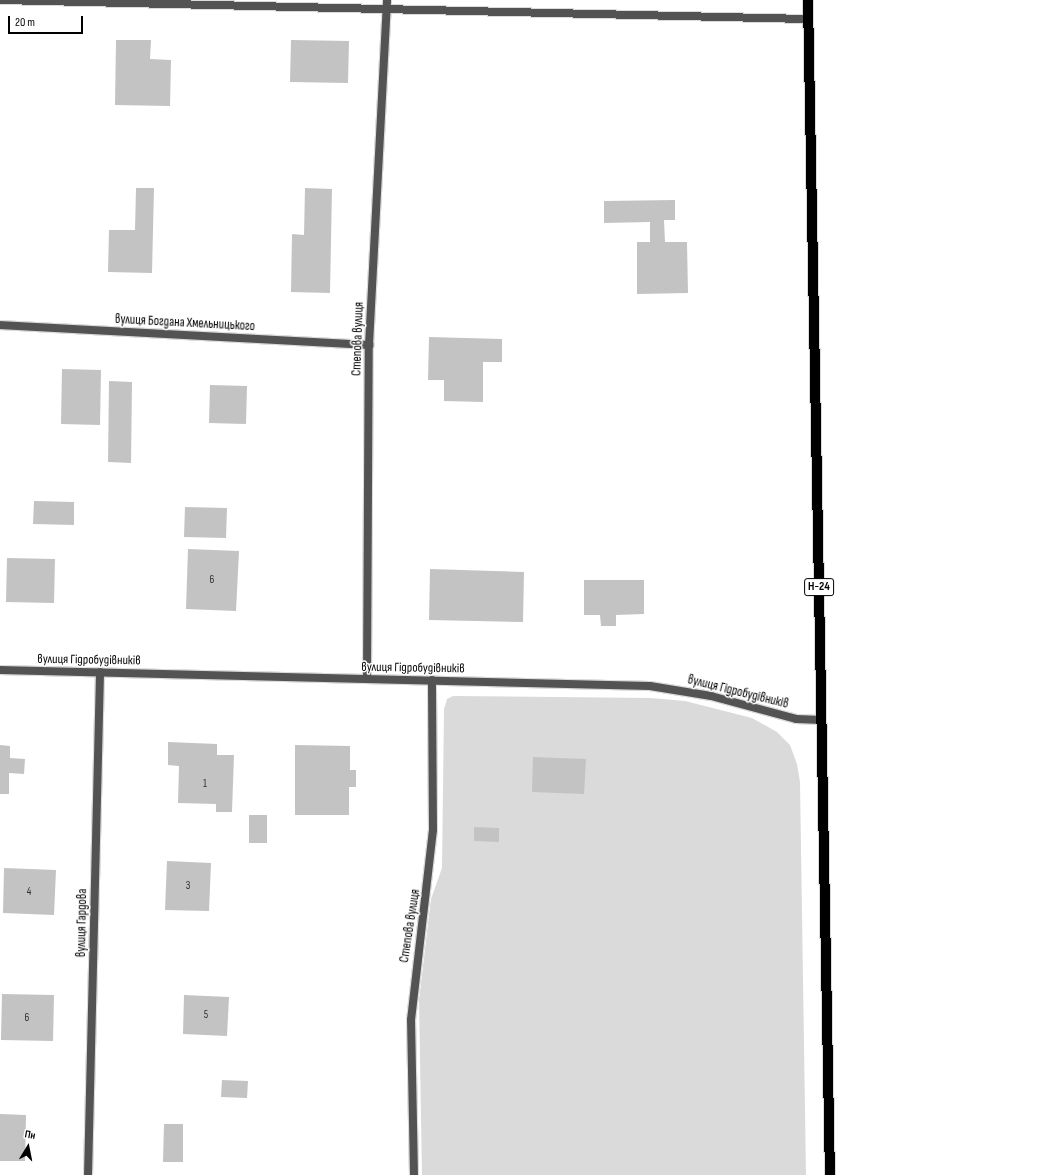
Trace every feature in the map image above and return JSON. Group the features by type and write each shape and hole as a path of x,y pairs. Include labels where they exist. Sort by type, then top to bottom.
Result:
{"main road":[{"name":"Н-24","path":"808,0 830,1175"}],"street":[{"path":"0,0 808,19"},
{"name":"Степова вулиця","path":"367,679 369,345 387,0"},
{"name":"вулиця Богдана Хмельницького","path":"0,325 369,345"},
{"name":"вулиця Гідробудівників","path":"0,670 650,686 711,696 796,719 822,720"},
{"name":"вулиця Гардова","path":"88,1175 100,672"},
{"name":"Степова вулиця","path":"414,1175 411,1014 433,830 432,680"}],"shaded area":[{"path":"453,696 651,698 685,701 752,718 777,732 790,745 797,764 800,782 806,1175 422,1175 419,1000 431,899 442,868 444,709 447,699"}],"building":[{"path":"116,40 151,40 150,59 171,60 170,106 115,105"},
{"path":"291,40 349,41 348,83 290,82"},
{"path":"136,188 154,188 152,273 108,272 109,230 135,230"},
{"path":"305,188 332,189 330,293 291,292 292,234 304,235"},
{"path":"675,200 675,220 664,220 665,242 687,242 688,293 637,294 637,242 650,242 650,222 604,223 604,201"},
{"path":"429,337 502,339 502,362 483,362 483,402 444,401 444,380 428,380"},
{"path":"62,369 101,370 100,425 61,424"},
{"path":"109,381 132,382 131,463 108,462"},
{"path":"210,385 247,386 246,424 209,423"},
{"path":"34,501 74,502 74,525 33,524"},
{"path":"185,507 227,508 226,538 184,537"},
{"path":"188,549 239,551 236,611 186,609"},
{"path":"7,558 55,559 54,603 6,602"},
{"path":"430,569 524,572 523,622 429,620"},
{"path":"584,580 644,580 644,614 616,615 616,626 601,626 600,615 584,615"},
{"path":"168,742 217,744 217,755 234,755 232,812 216,812 216,804 178,803 179,766 168,765"},
{"path":"0,745 10,746 10,758 25,759 24,774 9,773 9,794 0,794"},
{"path":"295,745 350,746 350,770 356,770 356,787 349,787 349,815 295,815"},
{"path":"533,757 586,759 584,794 532,792"},
{"path":"249,815 267,815 267,843 249,843"},
{"path":"474,827 499,828 499,842 474,841"},
{"path":"167,861 211,863 209,911 165,910"},
{"path":"4,868 56,870 54,915 3,913"},
{"path":"2,994 54,995 53,1041 1,1040"},
{"path":"184,995 229,997 227,1036 183,1034"},
{"path":"222,1080 248,1081 247,1098 221,1097"},
{"path":"0,1114 26,1115 25,1161 0,1161"},
{"path":"164,1124 183,1124 183,1162 163,1162"}]}
